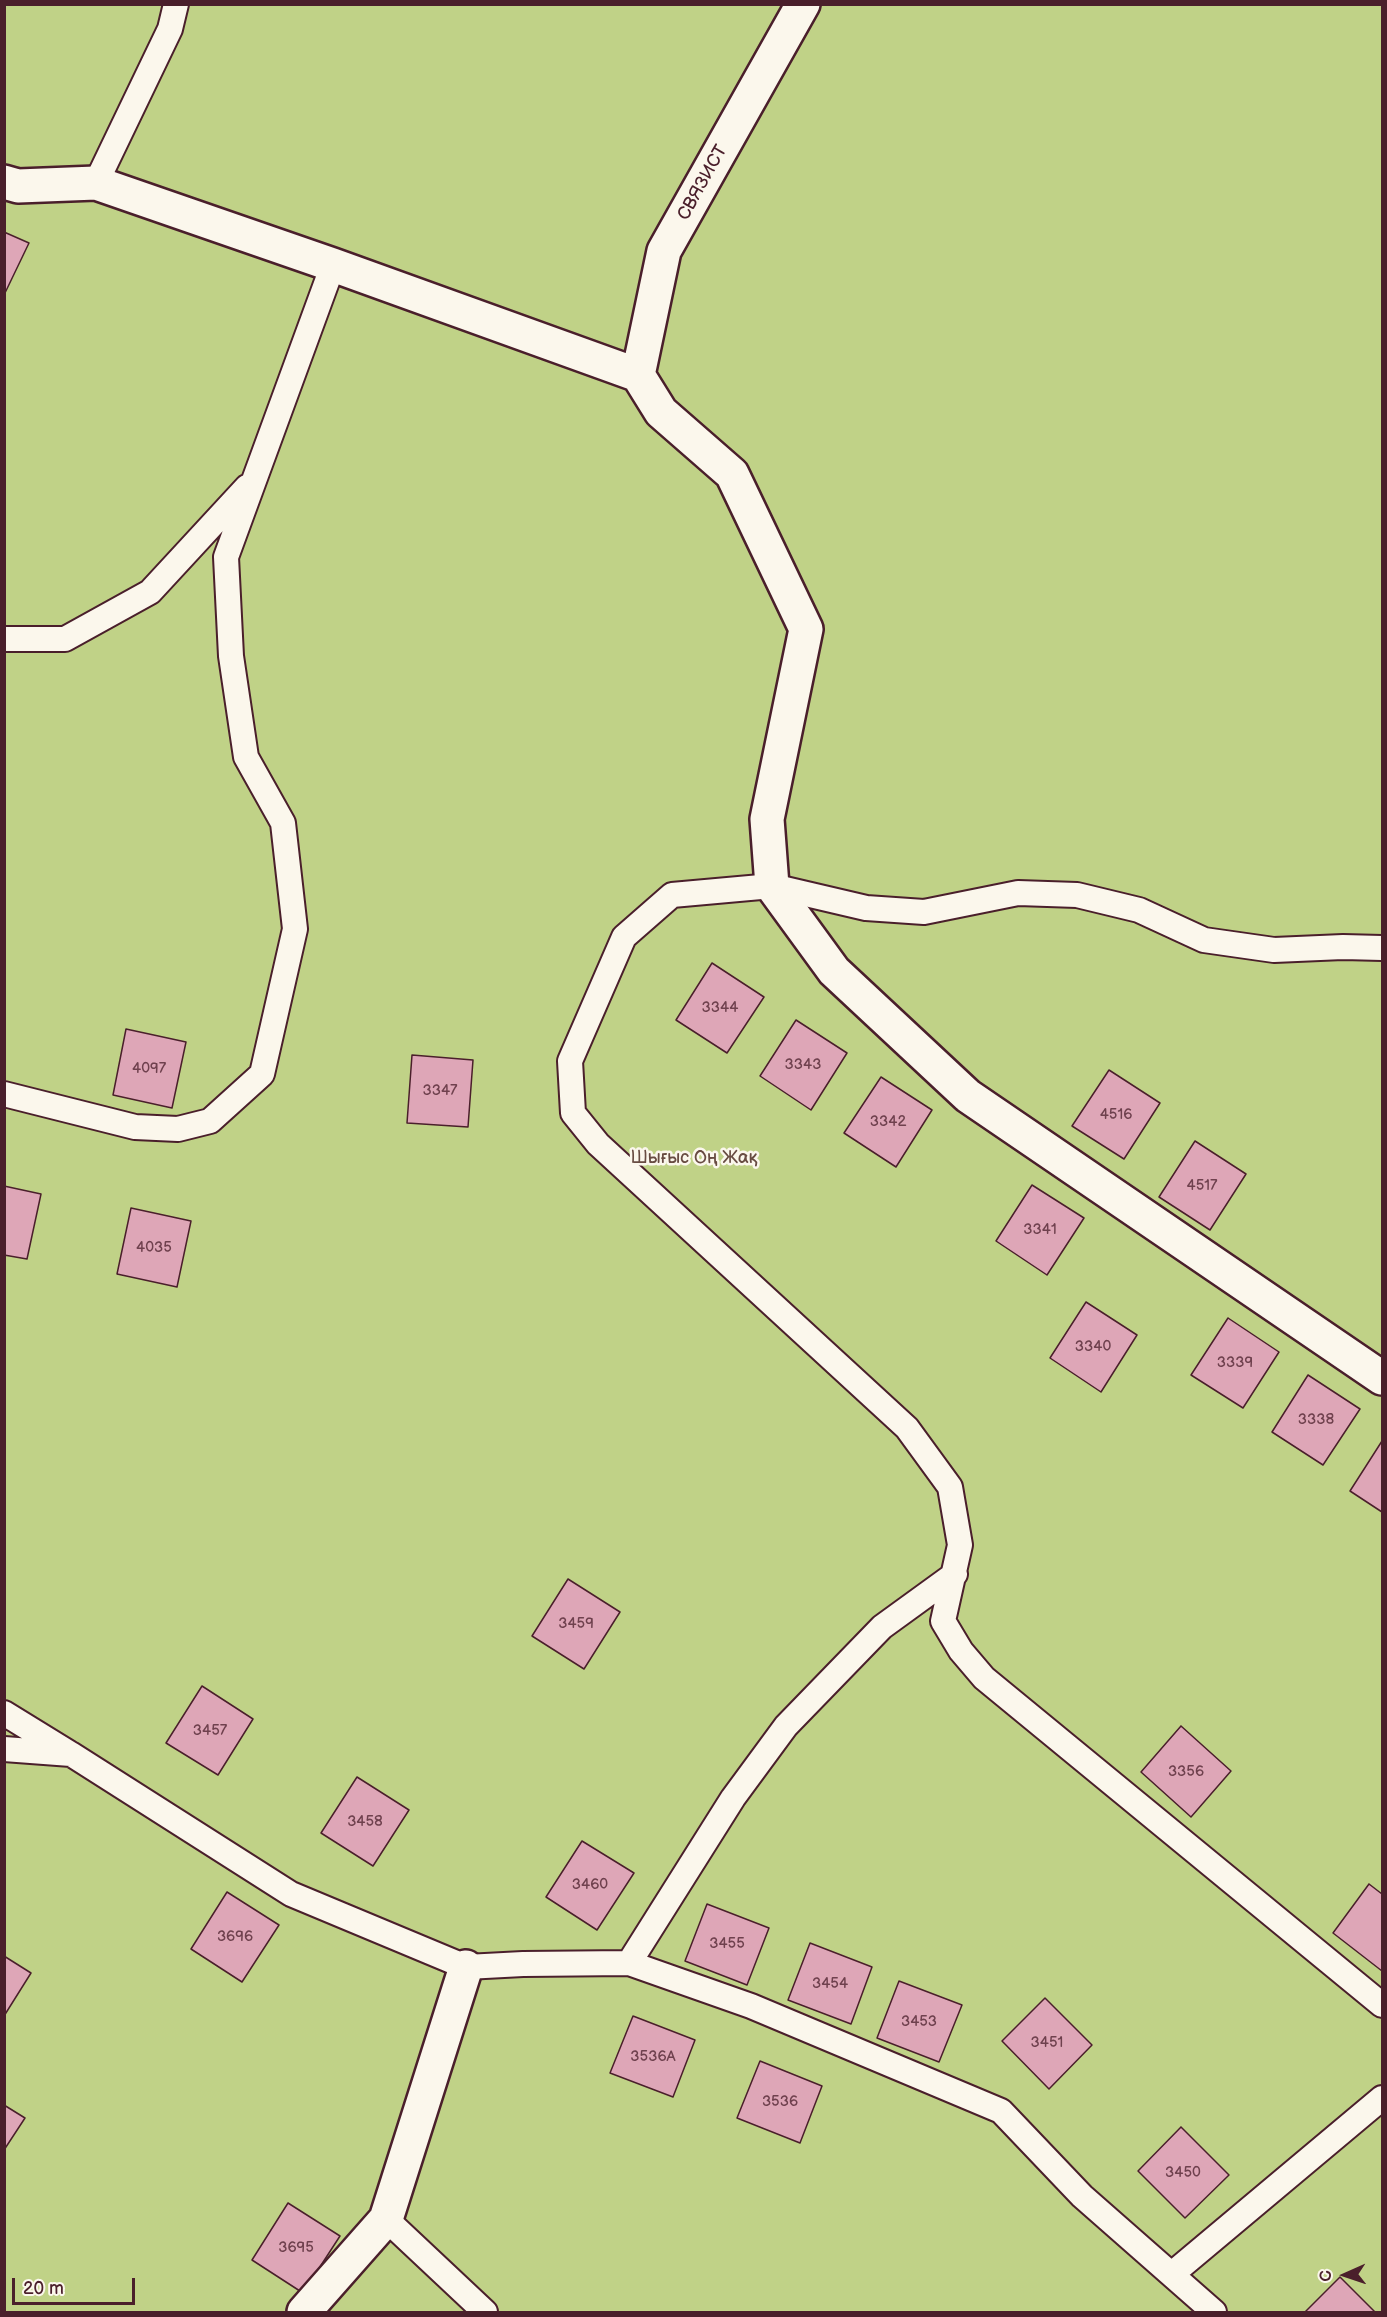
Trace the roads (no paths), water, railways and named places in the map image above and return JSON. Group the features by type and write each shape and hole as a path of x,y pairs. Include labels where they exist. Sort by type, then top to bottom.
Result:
{"street":[{"name":"СВЯЗИСТ","path":"638,375 664,251 803,4"},
{"path":"4,182 18,186 96,183 333,265 638,375 661,412 732,474 806,629 767,819 772,886 834,971 968,1096 1383,1378"},
{"path":"304,2313 386,2219 466,1967"}],"lane":[{"path":"96,183 170,29 176,4"},
{"path":"4,1094 135,1127 178,1129 210,1121 262,1074 295,929 283,823 246,757 231,656 226,557 333,265"},
{"path":"4,639 65,639 150,592 255,478"},
{"path":"1383,948 1274,950 1204,940 1139,910 1077,895 1018,894 924,912 866,909 772,886 672,895 624,937 570,1061 573,1113 598,1144 907,1428 950,1487 960,1545 943,1621 961,1651 984,1678 1383,2006"},
{"path":"629,1963 734,1798 786,1726 882,1627 955,1574"},
{"path":"4,1713 291,1894 466,1967 629,1963 751,2006 1001,2111 1082,2196 1214,2313"},
{"path":"4,1749 72,1754"},
{"path":"1172,2274 1383,2098"},
{"path":"386,2219 485,2313"}],"park label":[{"name":"Шығыс Оң Жақ","path":"694,1158"}]}
